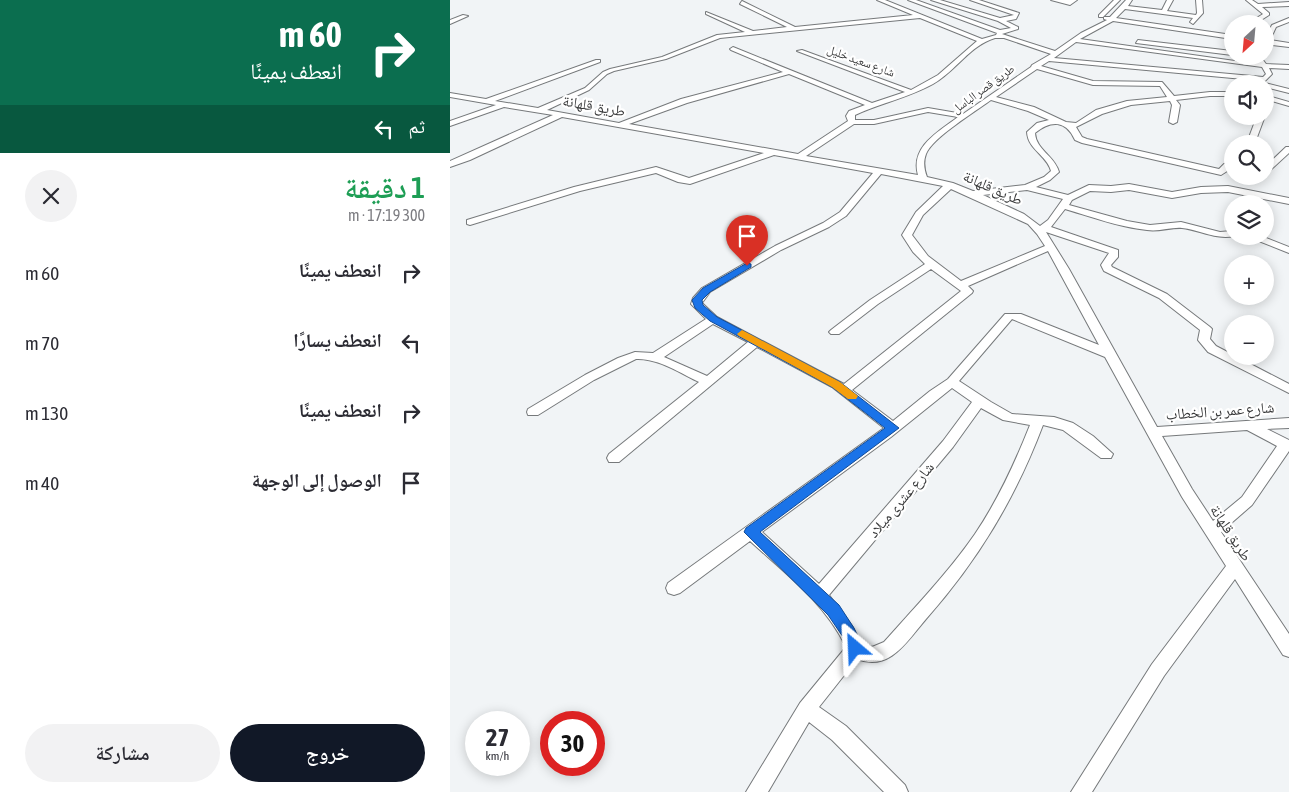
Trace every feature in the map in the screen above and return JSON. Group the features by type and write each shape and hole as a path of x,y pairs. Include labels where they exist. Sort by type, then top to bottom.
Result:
{"street":[{"path":"880,0 983,41"},
{"path":"911,0 999,34 1055,53"},
{"path":"852,122 850,116 852,114 913,92 946,72 964,52 983,41 1016,28 1000,20 934,0"},
{"path":"972,0 1016,14 1014,18 1000,20"},
{"path":"1054,0 1070,3 1074,0"},
{"name":"طريق قصر الباسل","path":"1080,36 1084,28 1100,17 1118,0"},
{"name":"طريق قصر الباسل","path":"923,179 920,170 922,153 936,138 989,97 1034,66 1080,36 1095,30 1124,7 1129,0"},
{"path":"1164,12 1170,0"},
{"path":"1188,30 1200,13 1200,0"},
{"path":"1249,0 1278,17"},
{"path":"742,3 796,29"},
{"path":"1257,6 1289,4"},
{"path":"1124,7 1198,17"},
{"path":"708,13 753,33"},
{"path":"450,22 465,16"},
{"path":"539,111 587,89 605,73 612,70 664,58 716,37 922,16"},
{"path":"1100,17 1224,35"},
{"path":"1080,36 1224,52"},
{"path":"1080,36 1169,54 1265,66 1289,67"},
{"path":"1274,43 1289,45"},
{"path":"733,49 872,106"},
{"name":"شارع سعيد خليل","path":"800,51 913,92"},
{"path":"1045,59 1224,77"},
{"path":"486,102 598,61"},
{"path":"1034,66 1093,83 1162,84 1173,98 1177,109 1172,122"},
{"path":"1265,66 1268,75"},
{"path":"619,125 684,101 789,72"},
{"path":"1274,88 1289,92"},
{"path":"1069,125 1082,123 1092,115 1117,106 1173,98 1224,94"},
{"name":"طريق قلهانة","path":"450,96 923,179 950,185 971,193 1031,222 1042,230 1187,493 1289,649"},
{"path":"989,97 1031,109 1069,125 1076,131 1078,138 1085,141 1220,172 1224,169"},
{"path":"1274,100 1289,104"},
{"path":"1274,105 1279,101"},
{"path":"450,124 503,105"},
{"path":"799,157 852,122 874,122 928,110 964,116"},
{"path":"450,164 560,115"},
{"path":"971,193 1029,188 1044,180 1055,170 1048,158 1034,145 1030,138 1031,132 1040,125 1056,121"},
{"path":"1274,163 1289,149"},
{"path":"470,222 577,189 656,170 667,171 683,181 690,181 772,153"},
{"path":"879,171 843,214 826,225 778,248 706,290 697,300 696,304 713,319 844,390 893,428"},
{"path":"844,390 968,291 932,264 909,242 906,235 919,214 950,185"},
{"path":"1289,202 1228,189 1200,190 1172,195 1126,187 1111,189 1089,188 1066,202 1042,230 1112,251 1114,254 1106,265 1108,269 1171,302 1206,329 1204,340 1212,349 1289,389"},
{"path":"1029,188 1126,224 1150,228 1181,225 1224,235"},
{"path":"1274,244 1289,250"},
{"path":"961,286 1050,247"},
{"path":"835,332 874,302 932,264"},
{"path":"674,588 893,428 934,394 952,382 1006,318 1011,315 1109,354"},
{"path":"654,358 713,319"},
{"path":"614,458 757,342"},
{"path":"533,412 630,356 642,354 708,381"},
{"path":"952,382 1008,417 1022,421 1053,421 1066,425 1106,454"},
{"name":"شارع عشرى ميلاد","path":"819,596 948,444 980,401"},
{"path":"751,532 834,610 849,633 855,648 871,657 881,654 890,648 952,577 984,531 1027,450 1038,422"},
{"name":"شارع عمر بن الخطاب","path":"1153,432 1289,423"},
{"path":"1212,531 1247,501 1287,445 1248,426"},
{"path":"1081,792 1158,670 1235,567"},
{"path":"756,792 806,709 855,648"},
{"path":"806,709 839,733 898,792"}],"slow traffic":[{"path":"742,334 836,384 852,396"}],"route":[{"path":"747,266 706,290 700,295 696,304 713,319 836,384 893,428 844,462 751,532 834,610 849,633 855,648"}]}
